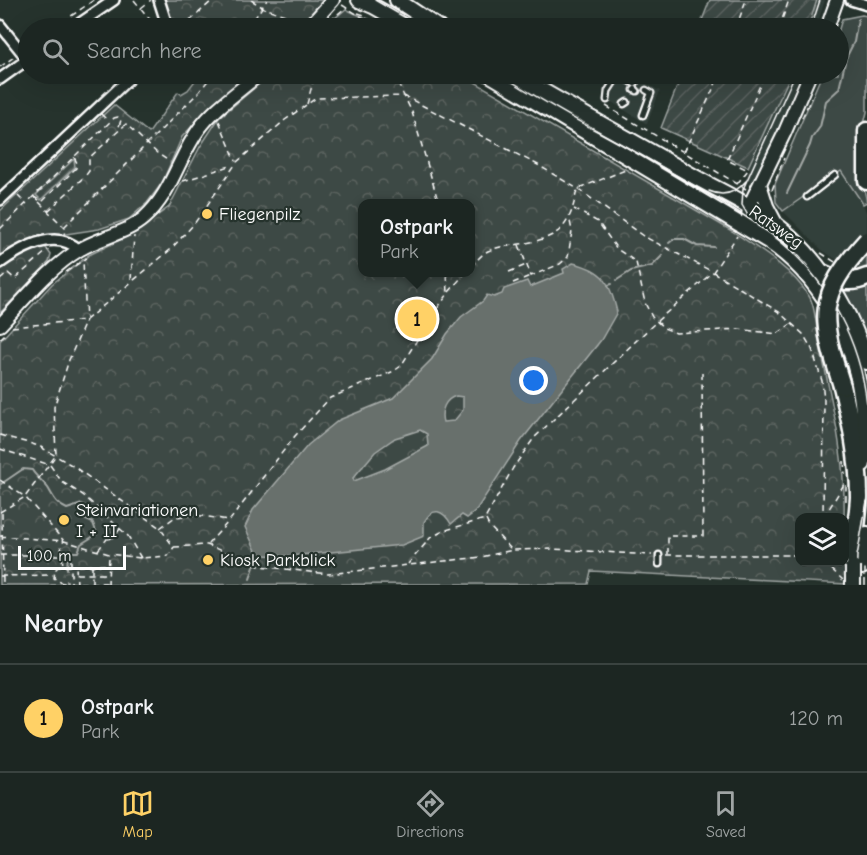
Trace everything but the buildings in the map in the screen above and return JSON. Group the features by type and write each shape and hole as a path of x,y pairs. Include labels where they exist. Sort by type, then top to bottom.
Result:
{"highway":[{"path":"867,131 867,181"},
{"path":"858,565 859,498 854,437 842,386 828,342 826,309 833,286 845,266 867,240"},
{"path":"822,273 844,281 856,281 867,277"}],"main road":[{"path":"397,0 424,18"},
{"path":"352,3 384,12 394,18"},
{"name":"Ratsweg","path":"497,84 723,213 745,232 777,246 794,261 817,288 830,307 844,335 862,396 865,441 858,565"},
{"name":"Ratsweg","path":"531,84 698,178 753,194 777,225 822,273 850,317 867,362"},
{"path":"849,584 858,565 866,538"},
{"path":"858,565 863,585"}],"street":[{"path":"159,0 165,18"},
{"path":"831,18 837,0"},
{"path":"851,0 867,5"},
{"path":"87,18 107,2"},
{"path":"316,18 338,2"},
{"path":"0,25 18,48"},
{"path":"0,79 18,67"},
{"path":"2,195 123,84"},
{"path":"5,326 60,264 81,255 144,218 167,192 191,142 206,121 248,84"},
{"path":"723,213 741,211 753,194 805,84"},
{"path":"753,194 767,206 777,225"},
{"path":"745,232 753,194"},
{"path":"0,263 23,249 52,240 70,243 81,255"}],"lane":[{"path":"607,100 614,84"},
{"path":"643,111 651,93 646,90"},
{"path":"807,197 835,175"},
{"path":"659,555 659,564"}],"path":[{"path":"68,18 94,0"},
{"path":"134,0 148,18"},
{"path":"140,8 151,0"},
{"path":"193,18 213,0"},
{"path":"251,0 289,18"},
{"path":"256,18 267,0"},
{"path":"740,18 746,0"},
{"path":"783,18 789,0"},
{"path":"338,2 352,3 364,18"},
{"path":"334,18 352,3"},
{"path":"64,227 205,84"},
{"path":"307,104 312,84"},
{"path":"398,84 418,131 438,199"},
{"path":"684,153 715,84"},
{"path":"737,184 748,170 727,160 761,84"},
{"path":"5,326 86,320 170,250 189,230 236,163 285,120 316,98 404,96 490,138 538,165 577,189 643,236 713,272 779,312 803,334 812,349 822,381 824,399 823,513"},
{"path":"602,104 753,194"},
{"path":"103,116 109,122"},
{"path":"0,229 114,118 120,118 118,130"},
{"path":"217,118 236,163"},
{"path":"48,211 86,175 89,171 90,158 126,124 157,153 179,167"},
{"path":"39,202 42,202 76,168 77,163 74,157"},
{"path":"182,181 236,163"},
{"path":"577,189 629,169 621,164"},
{"path":"475,263 486,252 500,246 543,239 556,233 569,220 574,209 577,189"},
{"path":"17,196 26,204"},
{"path":"34,197 66,229 63,236"},
{"path":"574,209 598,222 617,249 633,258 638,267 645,303 652,317 664,328 676,333 738,329 777,334 791,323"},
{"path":"513,283 560,264 568,257 572,231 569,220"},
{"path":"131,281 134,232"},
{"path":"407,565 431,537 446,530 485,519 513,468 534,438 657,321 713,272 745,232"},
{"path":"519,244 531,276"},
{"path":"0,280 8,273 15,279 48,250"},
{"path":"3,585 1,512 25,497 56,456 54,408 69,360 86,320 81,255"},
{"path":"509,272 527,265"},
{"path":"447,277 448,294"},
{"path":"207,545 230,520 277,458 330,398 401,366 433,314 463,277"},
{"path":"668,555 668,536 703,536 702,369"},
{"path":"0,435 39,446 56,456 160,528 174,547"},
{"path":"0,449 50,465 62,482 83,495 128,536 141,558"},
{"path":"844,457 846,504"},
{"path":"2,481 25,497 64,541"},
{"path":"826,513 846,481"},
{"path":"160,528 175,517 195,515 230,520"},
{"path":"485,519 513,550"},
{"path":"107,539 106,532 115,524"},
{"path":"97,551 120,529"},
{"path":"1,536 64,541 109,554 141,558 168,556 174,547"},
{"path":"64,541 62,555 67,566 69,584"},
{"path":"174,547 207,545 259,566 328,574 481,557 513,550 553,549 659,555 795,555"},
{"path":"53,575 57,582 69,584 108,584 109,554"},
{"path":"2,555 62,555"},
{"path":"53,575 58,567 67,566 71,560"},
{"path":"92,565 92,583"},
{"path":"76,584 76,566 109,565"},
{"path":"858,565 863,585"},
{"path":"830,567 849,584"},
{"path":"76,574 108,574"},
{"path":"2,576 53,575"}],"shaded area":[{"path":"817,0 825,0 819,18 811,18"},
{"path":"609,84 647,84 660,91 647,124 613,103 604,93"},
{"path":"786,84 796,84 786,108 788,109 754,183 746,178 750,168 748,167"},
{"path":"842,171 863,204 867,214 867,233 840,262 822,250 783,211"},
{"path":"573,263 592,269 599,274 612,293 617,312 601,340 521,441 475,512 467,518 462,515 451,524 441,513 434,512 424,522 424,536 402,545 290,556 258,555 245,527 253,510 308,445 339,420 393,398 432,359 447,334 461,317 483,301 487,295 494,297 502,294 504,289 527,281 530,287 564,273 563,269","holes":["456,396 463,397 463,410 454,421 443,422 444,406","420,430 427,434 428,446 385,469 354,481 353,478 375,452 395,438"]}],"green space":[{"path":"164,0 323,0 307,18 168,18"},
{"path":"710,0 817,0 811,18 703,18"},
{"path":"346,9 366,18 335,18"},
{"path":"867,16 867,112 862,132 861,176 867,202 863,204 841,171 783,211 776,202 775,184 818,84 849,84 849,18 847,18"},
{"path":"192,84 236,84 182,137 162,183 147,203 129,219 99,229 39,238 51,255 49,262 0,313 0,211 114,105 149,133 178,92 181,94"},
{"path":"259,84 478,84 732,231 774,260 802,286 813,306 837,429 843,473 844,513 795,513 795,567 844,567 846,584 591,571 588,584 0,585 0,341 52,284 89,255 132,234 169,207 200,147 219,118"},
{"path":"678,84 786,84 748,167 661,128"},
{"path":"74,159 75,167 41,200 36,195"},
{"path":"867,249 867,270 852,276 850,272"},
{"path":"867,283 867,350 839,285"}],"waterway":[{"path":"849,52 854,42 858,19"},
{"path":"787,193 812,138 820,127 826,101 839,89 840,84"},
{"path":"669,243 674,239 684,239 697,246 714,247"},
{"path":"617,280 631,271 652,266 663,255"},
{"path":"608,285 612,284"},
{"path":"1,484 23,469 32,470 60,505 67,509 82,504 84,506 84,519 93,523 97,534 81,544 78,552 68,554 67,569"},
{"path":"250,579 258,555"}],"tram line":[{"path":"375,0 406,18"},
{"path":"814,18 820,0"},
{"path":"516,84 725,203 781,242 814,275 839,315 857,358 867,404"},
{"path":"750,219 742,205 743,189 790,84"},
{"path":"709,191 719,194 729,193 746,181"},
{"path":"856,585 857,556 867,501"}],"place":[{"name":"Fliegenpilz","path":"207,214"},
{"name":"Ostpark","path":"417,319"},
{"name":"Steinvariationen I + II","path":"64,520"},
{"name":"Kiosk Parkblick","path":"208,560"}]}
